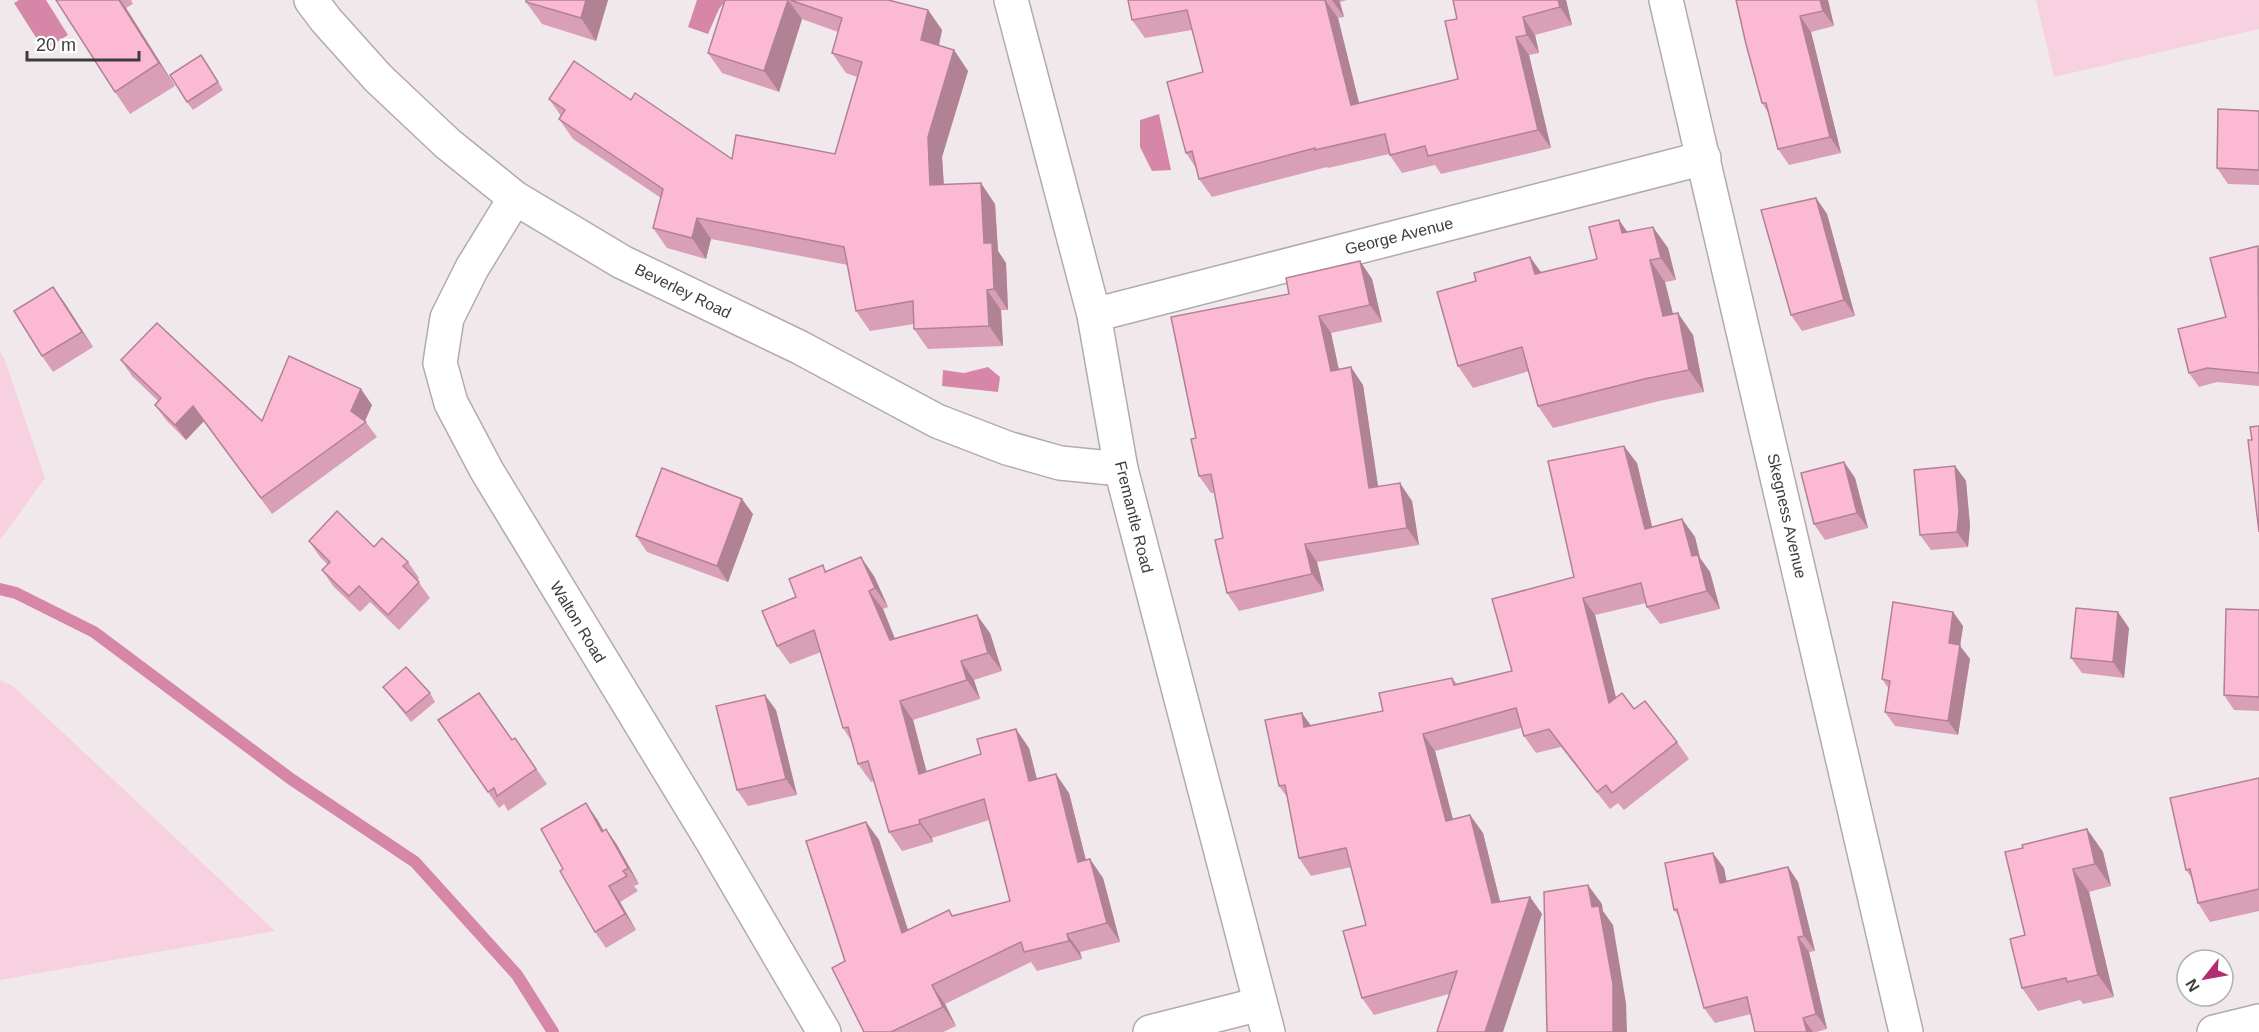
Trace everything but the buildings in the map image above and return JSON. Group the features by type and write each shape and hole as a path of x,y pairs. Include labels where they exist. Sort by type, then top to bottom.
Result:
{"street":[{"name":"Beverley Road","path":"311,0 378,78 448,144 515,198 622,261 800,347 937,421 1007,448 1060,463 1121,470"},
{"name":"Fremantle Road","path":"1011,0 1094,315 1121,470 1264,1018"},
{"name":"Skegness Avenue","path":"1666,0 1906,1032"},
{"name":"George Avenue","path":"1094,315 1704,158"},
{"name":"Walton Road","path":"515,198 472,268 447,318 440,363 451,403 487,471 712,841 824,1032"},
{"path":"1150,1032 1264,1018"},
{"path":"2214,1032 2259,1021"}],"shaded area":[{"path":"19,0 46,0 68,35 44,50 14,3"},
{"path":"697,0 726,0 719,9 708,34 688,27"},
{"path":"2036,0 2259,0 2259,29 2054,77"},
{"path":"1159,114 1171,170 1152,171 1140,147 1140,120"},
{"path":"0,352 45,478 0,540"},
{"path":"988,367 1000,377 998,392 942,386 943,370 964,373"},
{"path":"0,680 13,686 275,931 0,980"}],"waterway":[{"path":"0,589 16,593 94,632 291,779 415,862 517,975 553,1032"}]}
